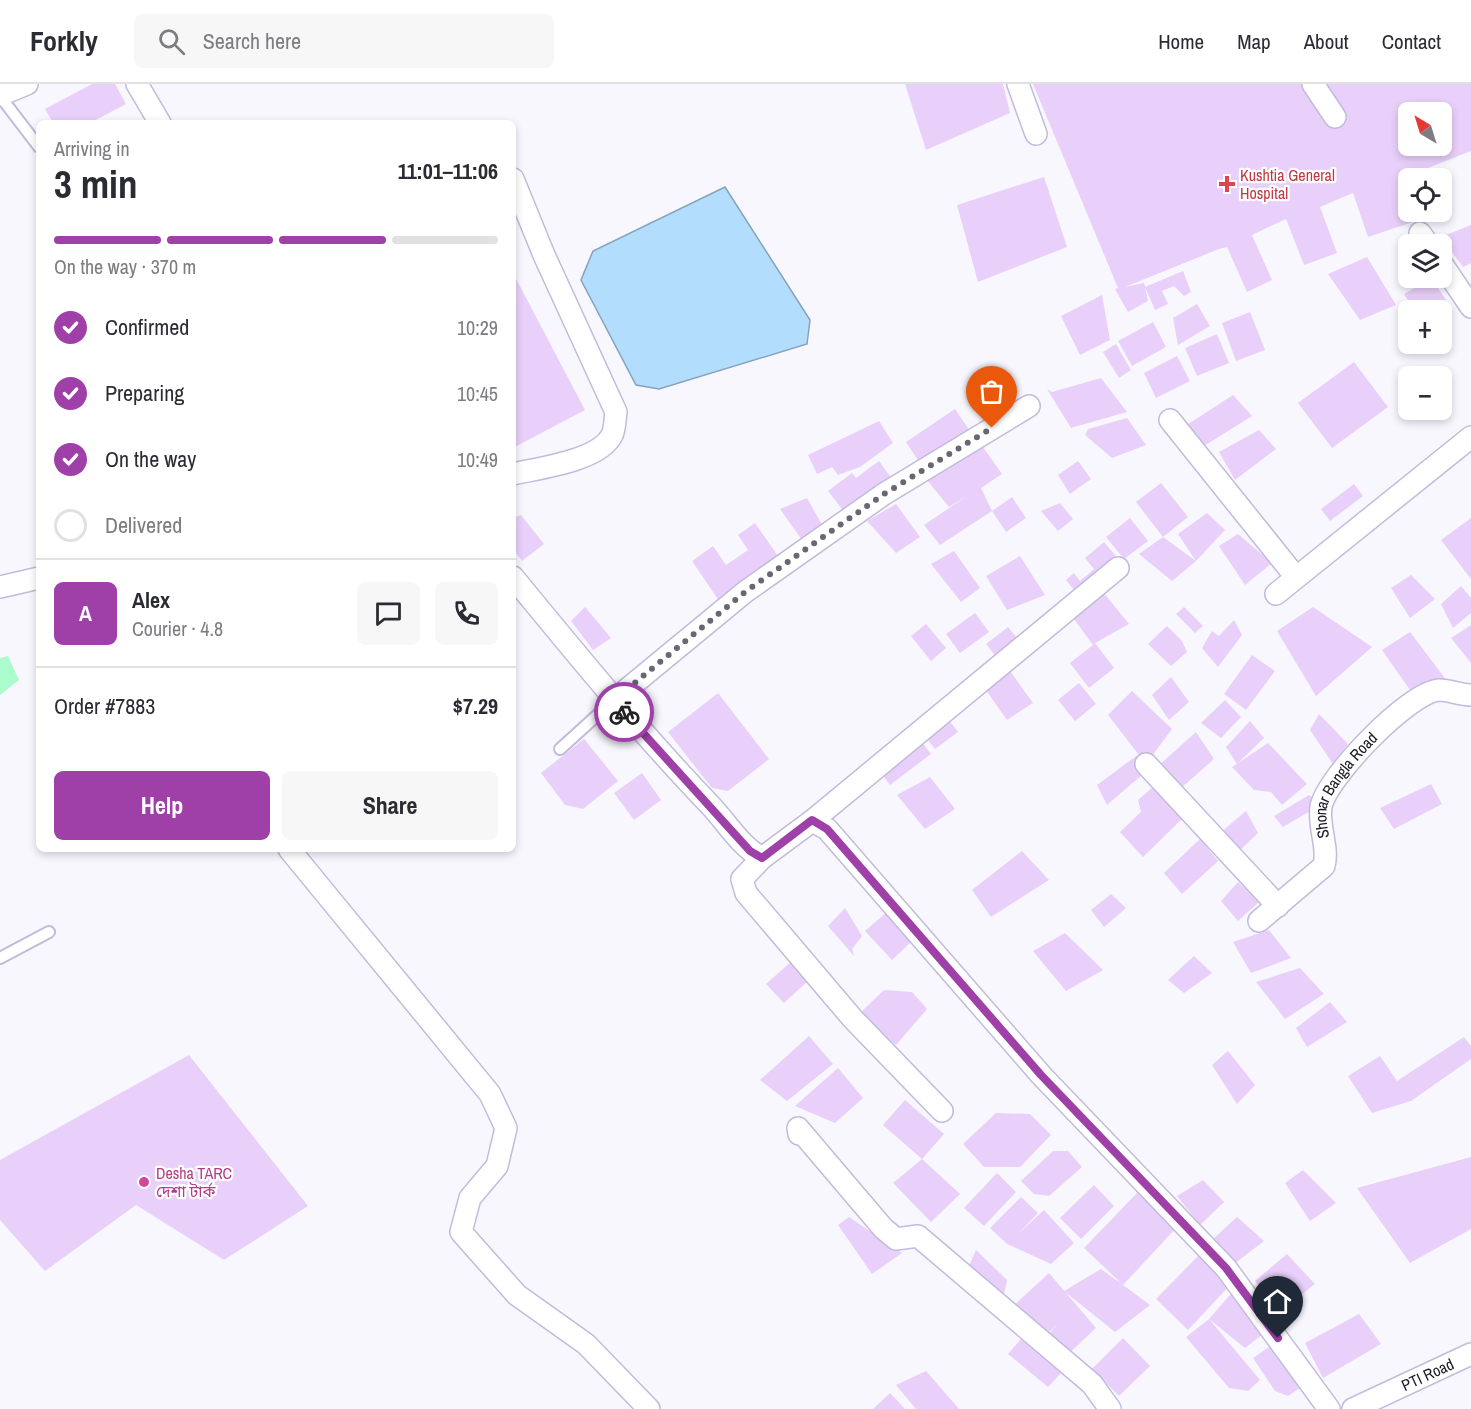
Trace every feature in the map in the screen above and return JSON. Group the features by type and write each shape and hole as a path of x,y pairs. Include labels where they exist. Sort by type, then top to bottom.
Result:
{"street":[{"path":"0,96 27,84"},
{"path":"137,84 158,120"},
{"path":"1018,84 1036,134"},
{"path":"1313,84 1335,117"},
{"path":"516,185 544,255 616,412 612,436 596,451 568,462 516,473"},
{"path":"1452,279 1471,307"},
{"path":"614,700 754,586 884,494 1029,406"},
{"path":"1170,420 1295,576"},
{"path":"1276,594 1295,576 1471,437"},
{"path":"942,1111 853,1019 746,893 742,879 762,858 812,820 1118,568"},
{"path":"0,587 36,579"},
{"path":"516,581 653,746 729,825 750,851 762,858"},
{"name":"Shonar Bangla Road","path":"1259,921 1324,866 1327,856 1320,817 1322,804 1350,758 1411,702 1439,690 1471,695"},
{"path":"1146,764 1278,906"},
{"path":"812,820 827,829 1041,1075 1226,1268 1329,1409"},
{"path":"291,852 490,1094 506,1128 497,1166 470,1198 461,1232 517,1295 586,1344 649,1409"},
{"path":"798,1134 798,1128 883,1228 896,1239 918,1236 1092,1384 1110,1409"},
{"name":"PTI Road","path":"1353,1409 1471,1354"}],"lane":[{"path":"0,96 36,143"},
{"path":"560,749 614,700"},
{"path":"0,958 49,933"}],"green space":[{"path":"8,656 19,680 0,695 0,658"}],"water":[{"path":"725,187 810,320 807,344 659,389 636,385 581,280 593,251"}],"building":[{"path":"92,84 115,84 126,104 96,120 51,120 45,109"},
{"path":"905,84 1003,84 1010,113 926,150"},
{"name":"Kushtia General Hospital","path":"1033,84 1471,84 1471,151 1428,168 1398,168 1398,222 1413,222 1368,237 1353,193 1320,207 1337,253 1304,265 1286,219 1252,235 1272,280 1247,292 1227,247 1125,287 1144,283 1148,301 1128,312 1115,289 1118,288"},
{"path":"1044,177 1067,247 978,282 957,205"},
{"path":"1471,225 1471,263 1463,267 1452,252 1452,234 1448,234"},
{"path":"1367,257 1396,305 1360,320 1328,274"},
{"path":"1183,271 1191,292 1184,296 1174,286 1162,291 1168,304 1155,310 1145,287"},
{"path":"516,279 585,410 516,446"},
{"path":"1414,288 1438,288 1446,300 1408,300 1404,294"},
{"path":"1102,295 1110,340 1080,355 1061,316"},
{"path":"1197,304 1210,326 1178,345 1173,318"},
{"path":"1250,312 1265,350 1236,361 1222,323"},
{"path":"1153,322 1166,347 1132,366 1118,341"},
{"path":"1217,334 1229,363 1197,376 1185,348"},
{"path":"1116,344 1131,370 1119,378 1103,352"},
{"path":"1177,356 1190,381 1156,398 1144,373"},
{"path":"1354,362 1388,407 1332,448 1298,403"},
{"path":"1101,378 1127,412 1071,428 1047,389 1052,392"},
{"path":"1233,395 1252,416 1204,446 1185,426"},
{"path":"955,409 972,434 923,468 906,442"},
{"path":"1127,418 1146,445 1112,458 1085,435 1088,429"},
{"path":"879,421 893,443 860,467 838,475 832,467 817,474 808,455"},
{"path":"1259,430 1276,449 1235,480 1219,452"},
{"path":"978,440 1002,474 981,488 992,511 940,545 924,525 967,496 949,507 926,479"},
{"path":"879,461 895,483 849,518 828,491 852,473 856,478"},
{"path":"1078,461 1091,479 1070,494 1058,475"},
{"path":"1161,483 1188,517 1163,537 1136,502"},
{"path":"1354,484 1363,496 1330,521 1321,509"},
{"path":"1012,497 1026,518 1006,532 992,511"},
{"path":"807,498 825,530 804,543 780,509"},
{"path":"1060,503 1073,519 1058,531 1041,511"},
{"path":"896,504 920,537 896,553 867,521"},
{"path":"1207,513 1225,530 1196,561 1178,534"},
{"path":"521,515 544,544 522,561 516,553 516,517"},
{"path":"1130,518 1148,541 1124,559 1106,537"},
{"path":"1471,518 1471,579 1441,540"},
{"path":"755,523 780,559 719,601 692,561 713,546 726,565 748,550 738,535"},
{"path":"1238,534 1272,563 1245,585 1219,546"},
{"path":"1163,537 1196,561 1172,581 1139,554"},
{"path":"1104,542 1121,562 1080,597 1066,580 1074,573 1080,581 1094,569 1085,558"},
{"path":"954,551 980,588 961,602 931,564"},
{"path":"1020,556 1045,595 1007,610 986,576"},
{"path":"1411,575 1435,599 1410,618 1391,588"},
{"path":"1461,586 1471,598 1471,613 1453,628 1441,604"},
{"path":"1103,592 1129,624 1095,643 1114,668 1089,688 1070,663 1093,645 1071,615"},
{"path":"585,607 611,638 593,650 571,621"},
{"path":"1184,607 1203,626 1195,633 1176,614"},
{"path":"1313,607 1372,647 1316,696 1277,631"},
{"path":"975,613 989,632 960,653 946,634"},
{"path":"1234,620 1242,635 1218,667 1202,648 1212,631 1219,636"},
{"path":"926,624 946,648 931,661 911,636"},
{"path":"1471,625 1471,663 1451,638"},
{"path":"1167,626 1182,641 1187,652 1171,666 1148,644"},
{"path":"1008,627 1022,644 1000,662 986,644"},
{"path":"1410,632 1447,681 1410,690 1382,650"},
{"path":"1252,655 1275,671 1246,710 1224,694"},
{"path":"1008,668 1033,703 1007,720 983,686"},
{"path":"1171,677 1189,702 1169,720 1152,695"},
{"path":"1079,683 1096,704 1075,721 1058,700"},
{"path":"1132,691 1172,729 1146,764 1108,715"},
{"path":"718,693 769,759 728,791 712,788 668,732"},
{"path":"1225,700 1241,717 1221,738 1201,723"},
{"path":"937,705 958,732 935,749 914,722"},
{"path":"1319,714 1348,744 1333,764 1310,730"},
{"path":"1250,721 1264,738 1237,764 1226,747"},
{"path":"1196,732 1214,759 1180,789 1157,767"},
{"path":"919,738 931,754 890,785 878,769"},
{"path":"584,739 618,781 583,809 565,805 541,773"},
{"path":"1268,743 1307,784 1282,805 1271,792 1254,790 1232,767"},
{"path":"1139,754 1143,774 1107,805 1097,785"},
{"path":"642,773 661,800 634,820 614,793"},
{"path":"930,777 955,809 925,829 897,795"},
{"path":"1161,780 1186,815 1143,857 1120,832 1141,812 1138,800"},
{"path":"1431,784 1442,804 1394,829 1380,808"},
{"path":"1309,795 1322,804 1283,827 1274,816"},
{"path":"1246,811 1258,833 1233,857 1220,833"},
{"path":"1200,839 1218,861 1182,894 1164,873"},
{"path":"1022,851 1049,880 991,917 972,890"},
{"path":"1238,882 1259,902 1238,921 1221,901"},
{"path":"1111,894 1126,908 1104,927 1091,910"},
{"path":"845,908 862,936 852,949 854,956 828,926"},
{"path":"889,910 915,938 892,960 865,931"},
{"path":"1269,930 1291,958 1251,973 1233,942"},
{"path":"1065,933 1103,970 1066,991 1033,951"},
{"path":"1194,956 1212,973 1184,993 1168,980"},
{"path":"793,960 810,979 784,1003 766,984"},
{"path":"1300,968 1324,994 1285,1019 1256,982"},
{"path":"884,990 912,992 927,1009 896,1045 858,1015"},
{"path":"1330,1002 1347,1022 1307,1047 1296,1028"},
{"path":"809,1036 833,1064 787,1101 760,1080"},
{"path":"1464,1037 1471,1046 1471,1059 1411,1101 1372,1113 1348,1076 1380,1056 1397,1081"},
{"path":"1228,1051 1255,1085 1237,1104 1212,1065"},
{"name":"Desha TARC দেশা টার্ক","path":"189,1055 308,1206 224,1260 136,1205 45,1271 0,1220 0,1160"},
{"path":"838,1068 863,1098 835,1123 795,1106"},
{"path":"905,1100 944,1134 922,1159 883,1125"},
{"path":"996,1113 1030,1114 1051,1135 1020,1167 984,1167 963,1144"},
{"path":"1053,1151 1068,1151 1082,1167 1049,1196 1034,1194 1021,1181"},
{"path":"1471,1157 1471,1229 1410,1263 1357,1188"},
{"path":"922,1159 960,1194 931,1222 893,1183"},
{"path":"1303,1170 1336,1203 1310,1221 1285,1183"},
{"path":"997,1173 1016,1192 984,1226 964,1208"},
{"path":"1203,1180 1224,1202 1200,1225 1177,1196"},
{"path":"1094,1185 1114,1206 1081,1239 1060,1218"},
{"path":"1139,1191 1177,1227 1123,1285 1150,1305 1115,1332 1064,1291 1101,1269 1122,1284 1084,1248"},
{"path":"1021,1197 1038,1213 1019,1233 1044,1210 1074,1243 1051,1264 1007,1244 990,1228"},
{"path":"849,1217 902,1253 872,1274 838,1225"},
{"path":"1237,1217 1264,1241 1234,1264 1213,1239"},
{"path":"976,1250 1007,1280 1003,1299 965,1275"},
{"path":"1202,1252 1233,1282 1188,1330 1156,1299"},
{"path":"1287,1254 1315,1284 1278,1313 1255,1281"},
{"path":"1049,1273 1096,1328 1063,1359 1044,1339 1057,1325 1041,1339 1012,1307"},
{"path":"1235,1289 1267,1331 1245,1348 1209,1319"},
{"path":"1359,1314 1381,1344 1323,1378 1305,1343"},
{"path":"1209,1319 1260,1380 1248,1391 1229,1388 1186,1337"},
{"path":"1022,1338 1062,1372 1048,1387 1008,1354"},
{"path":"1123,1338 1150,1366 1119,1396 1092,1369"},
{"path":"1275,1343 1304,1385 1288,1396 1275,1391 1253,1358"},
{"path":"926,1371 959,1409 916,1409 896,1385"},
{"path":"890,1393 905,1409 873,1409"}],"way so far":[{"path":"624,712 614,700 745,592 884,494 992,428"}],"place":[{"name":"Kushtia General Hospital","path":"1227,184"},
{"name":"Desha TARC দেশা টার্ক","path":"144,1182"}],"route":[{"path":"624,712 653,746 729,825 750,851 762,858 812,820 827,829 1041,1075 1226,1268 1278,1338"}]}
